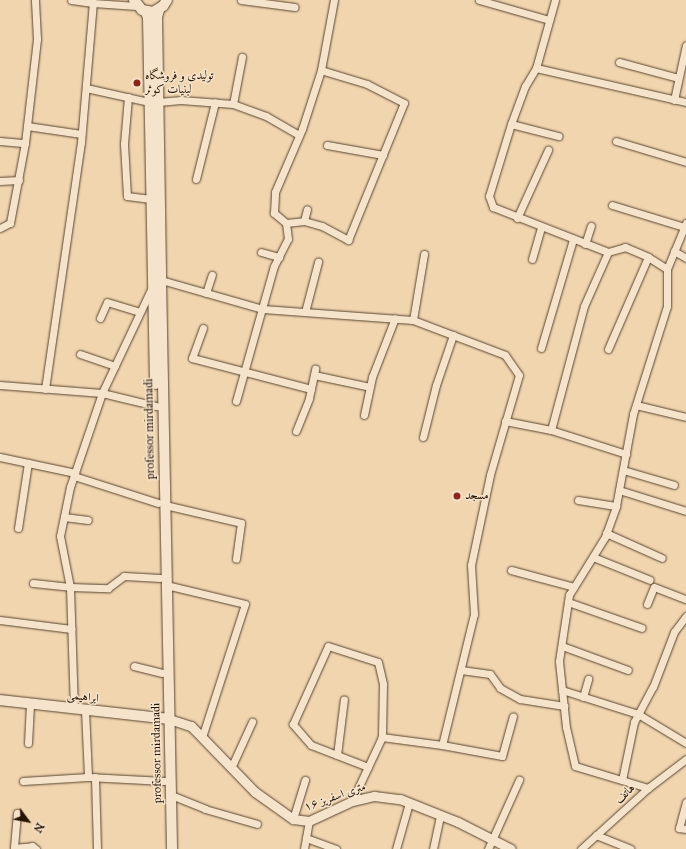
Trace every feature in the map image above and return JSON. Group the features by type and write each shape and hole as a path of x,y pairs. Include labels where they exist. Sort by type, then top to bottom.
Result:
{"main road":[{"path":"139,6 159,10 167,0"},
{"name":"professor mirdamadi","path":"139,6 148,17 153,102 166,719 164,781 165,849"},
{"name":"professor mirdamadi","path":"157,282 151,199 153,102 157,17 159,10"},
{"name":"professor mirdamadi","path":"163,581 162,673 171,796 172,849"},
{"name":"ابراهیمی","path":"0,700 166,719"}],"street":[{"path":"0,228 10,223 28,126 36,39 35,0"},
{"path":"71,0 139,6"},
{"path":"241,0 295,7"},
{"path":"236,401 242,371 279,257 288,239 286,223 274,213 275,192 299,135 321,70 334,0"},
{"path":"482,0 549,20"},
{"path":"555,0 536,68 525,86 511,124 489,196 493,207 517,218 608,252 625,247 648,257 667,269"},
{"path":"45,389 81,134 94,3"},
{"path":"674,100 686,44"},
{"path":"233,104 242,57"},
{"path":"619,62 678,78"},
{"path":"536,68 686,102"},
{"path":"286,223 304,221 322,226 348,240 404,103 367,84 321,70"},
{"path":"86,88 153,102 216,102 233,104 266,116 299,135"},
{"path":"128,97 124,144 127,196 151,199"},
{"path":"196,179 216,102"},
{"path":"511,124 558,136"},
{"path":"28,126 81,134"},
{"path":"0,140 25,143"},
{"path":"616,141 686,162"},
{"path":"327,145 383,155"},
{"path":"517,218 548,150"},
{"path":"0,181 19,180"},
{"path":"612,205 685,225 667,269 667,306 636,405 616,506 606,533 574,588 568,602 560,661 564,706 574,766 648,788"},
{"path":"304,221 307,209"},
{"path":"585,244 591,226"},
{"path":"532,259 541,227"},
{"path":"541,348 573,239"},
{"path":"674,251 686,258"},
{"path":"261,252 279,257"},
{"path":"551,430 584,306 608,252"},
{"path":"413,320 424,254"},
{"path":"608,349 648,257"},
{"path":"304,312 318,262"},
{"path":"206,293 212,275"},
{"path":"74,709 70,587 60,536 75,474 102,393 140,312 157,282 263,308 413,320 505,355 519,375 490,475 471,565 474,614 442,745"},
{"path":"100,318 107,302 140,312"},
{"path":"364,415 370,387 395,318"},
{"path":"202,328 192,358 311,389"},
{"path":"423,437 436,385 454,335"},
{"path":"80,354 115,366"},
{"path":"296,431 311,389 314,372 370,387"},
{"path":"0,385 102,393 159,406"},
{"path":"636,405 686,417"},
{"path":"506,421 551,430 626,454"},
{"path":"0,457 75,474 161,504 241,523 236,559"},
{"path":"18,528 28,463"},
{"path":"623,470 674,485"},
{"path":"619,490 686,512"},
{"path":"578,500 616,506"},
{"path":"64,517 88,520"},
{"path":"606,533 662,558"},
{"path":"592,557 650,580"},
{"path":"511,570 574,588"},
{"path":"33,583 70,587 108,588 124,576 163,581 245,604 202,737"},
{"path":"647,604 654,587 686,599"},
{"path":"568,602 642,628"},
{"path":"622,780 634,722 653,687 674,632 683,626 686,616"},
{"path":"0,620 71,629"},
{"path":"352,801 368,767 382,737 383,684 378,662 328,646 293,724 311,745 368,767"},
{"path":"562,646 628,670"},
{"path":"134,666 162,673"},
{"path":"460,670 490,674 500,688 520,699 564,706"},
{"path":"583,696 588,679"},
{"path":"562,690 638,714 686,743"},
{"path":"337,755 344,699"},
{"path":"28,743 30,704"},
{"path":"85,710 92,777 97,849"},
{"path":"382,737 442,745 502,756 513,716"},
{"name":"۱۶ متری اسفریز","path":"166,719 191,726 255,792 293,819 309,821 352,801 374,796 400,799 493,838 512,849"},
{"path":"231,768 252,722"},
{"name":"هاتف","path":"581,849 648,788 686,759"},
{"path":"23,782 92,777 164,781"},
{"path":"293,819 305,780"},
{"path":"488,849 519,780"},
{"path":"171,796 205,809 257,824"},
{"path":"396,849 410,803"},
{"path":"686,803 679,828 686,829"},
{"path":"17,813 14,848 32,846 36,849"},
{"path":"433,849 440,815"},
{"path":"304,849 309,821"},
{"path":"596,835 630,849"},
{"path":"306,838 336,849"}],"place":[{"name":"تولیدی و فروشگاه لبنیات کوثر","path":"137,83"},
{"name":"مسجد","path":"457,496"}]}
